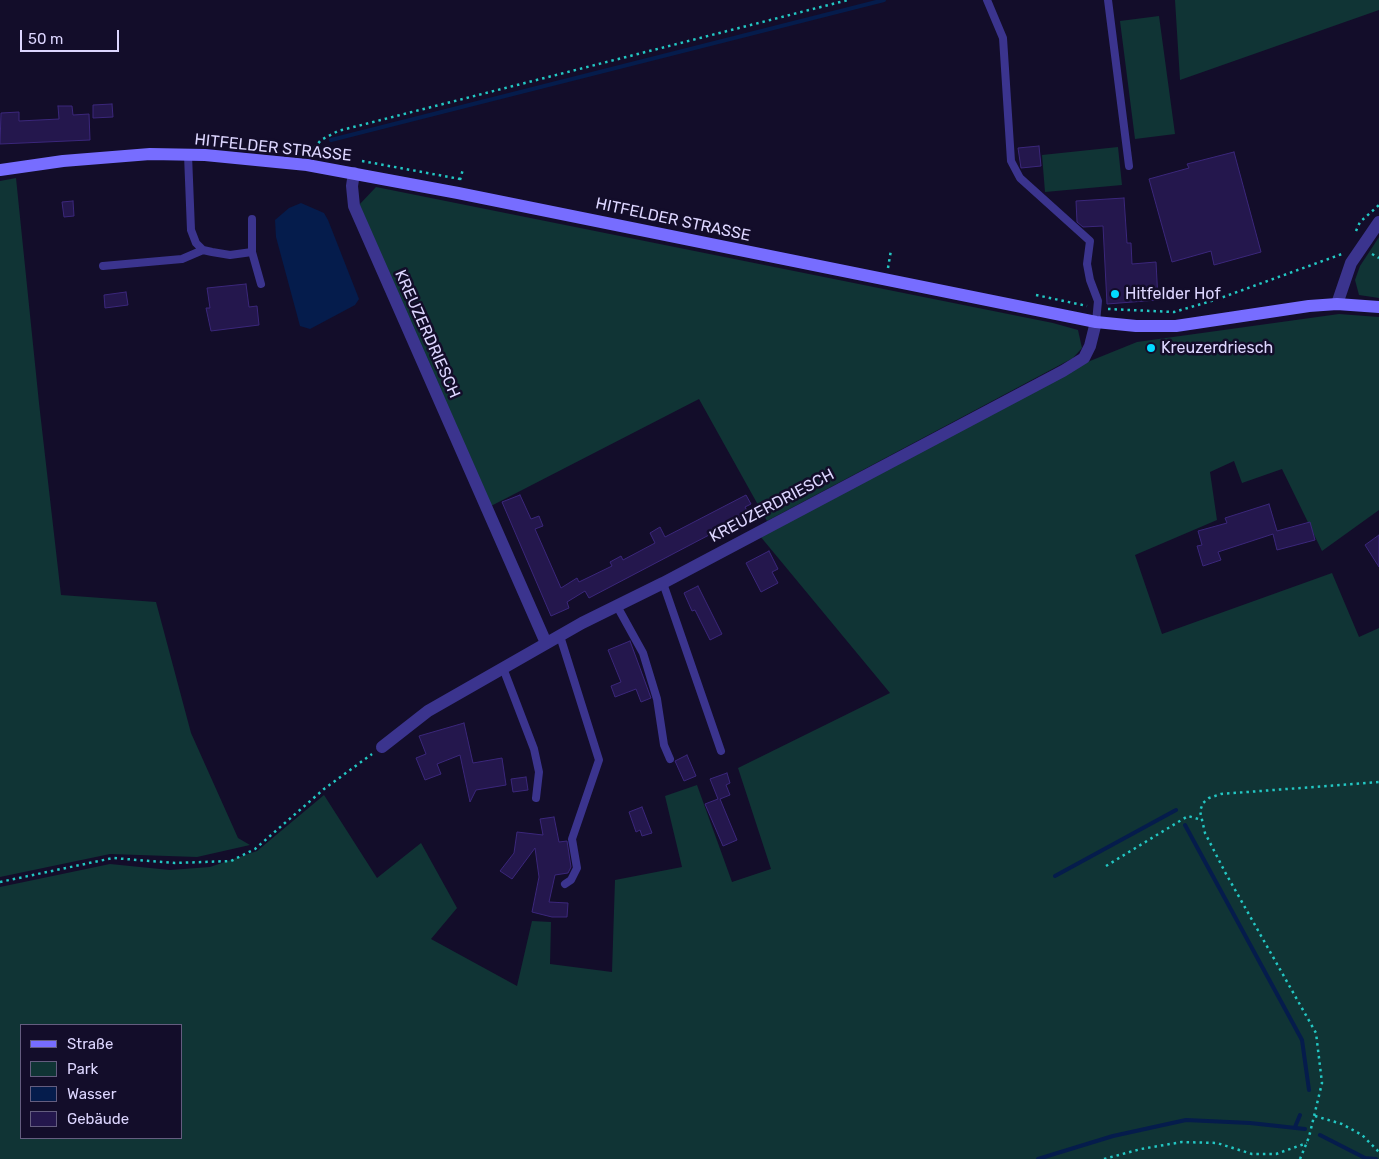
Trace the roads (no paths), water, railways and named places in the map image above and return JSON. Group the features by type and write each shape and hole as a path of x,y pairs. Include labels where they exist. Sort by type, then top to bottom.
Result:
{"main road":[{"name":"HITFELDER STRASSE","path":"0,170 64,161 150,154 354,166 886,280 1096,322 1136,326 1176,326 1281,309 1337,304 1379,307"}],"street":[{"name":"KREUZERDRIESCH","path":"354,166 352,186 354,206 546,644"},
{"path":"1337,304 1345,276 1360,247 1379,222"},
{"name":"KREUZERDRIESCH","path":"382,747 428,711 560,636 1063,371 1084,358 1090,346 1096,322"}],"lane":[{"path":"987,0 1004,38 1011,161 1014,171 1090,241 1087,264 1090,280 1098,301 1096,322"},
{"path":"1108,0 1129,166"},
{"path":"188,155 190,230 196,243 203,250"},
{"path":"252,219 252,252 261,284"},
{"path":"103,266 182,259 203,250 230,255 252,252"},
{"path":"663,583 722,751"},
{"path":"617,606 643,653 657,698 664,745 670,759"},
{"path":"560,636 599,760 572,838 577,868 571,880 565,884"},
{"path":"503,668 534,749 539,772 536,798"}],"water":[{"path":"301,203 324,213 359,299 355,305 310,329 300,326 276,237 275,220 289,208"}],"waterway":[{"path":"331,140 884,0"},
{"path":"1055,876 1176,810"},
{"path":"1185,825 1302,1040 1309,1090"},
{"path":"1295,1127 1300,1115"},
{"path":"1038,1159 1113,1136 1186,1120 1250,1123 1305,1129"},
{"path":"1320,1135 1365,1158 1376,1159"}],"place":[{"name":"Hitfelder Hof","path":"1115,294"},
{"name":"Kreuzerdriesch","path":"1151,348"}]}
